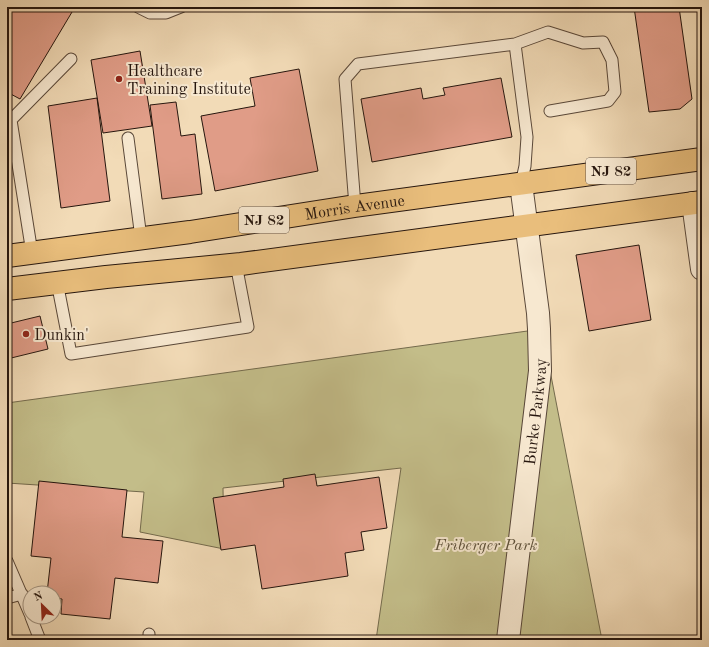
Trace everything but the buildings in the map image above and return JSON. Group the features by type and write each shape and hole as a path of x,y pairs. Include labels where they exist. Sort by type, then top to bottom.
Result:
{"main road":[{"name":"Morris Avenue","path":"7,256 214,228 355,206 702,159"},
{"path":"7,289 57,282 236,264 698,203"}],"street":[{"name":"Burke Parkway","path":"508,640 540,371 538,312 521,184"},
{"path":"698,203 702,270"}],"lane":[{"path":"138,7 150,13 166,13 181,7"},
{"path":"355,206 345,79 358,64 515,44 548,32 583,43 602,42 612,60 615,92 608,101 550,111"},
{"path":"515,44 528,138 525,166 521,184"},
{"path":"32,252 11,120 71,59"},
{"path":"128,138 142,238"},
{"path":"57,282 71,354 248,328 236,264"},
{"path":"7,561 22,594 7,598"},
{"path":"34,625 40,640"}],"green space":[{"name":"Friberger Park","path":"542,329 602,640 376,640 401,468 223,488 224,549 140,532 144,492 7,483 7,403"}],"place":[{"name":"Healthcare Training Institute","path":"119,79"},
{"name":"Dunkin'","path":"26,334"}]}
